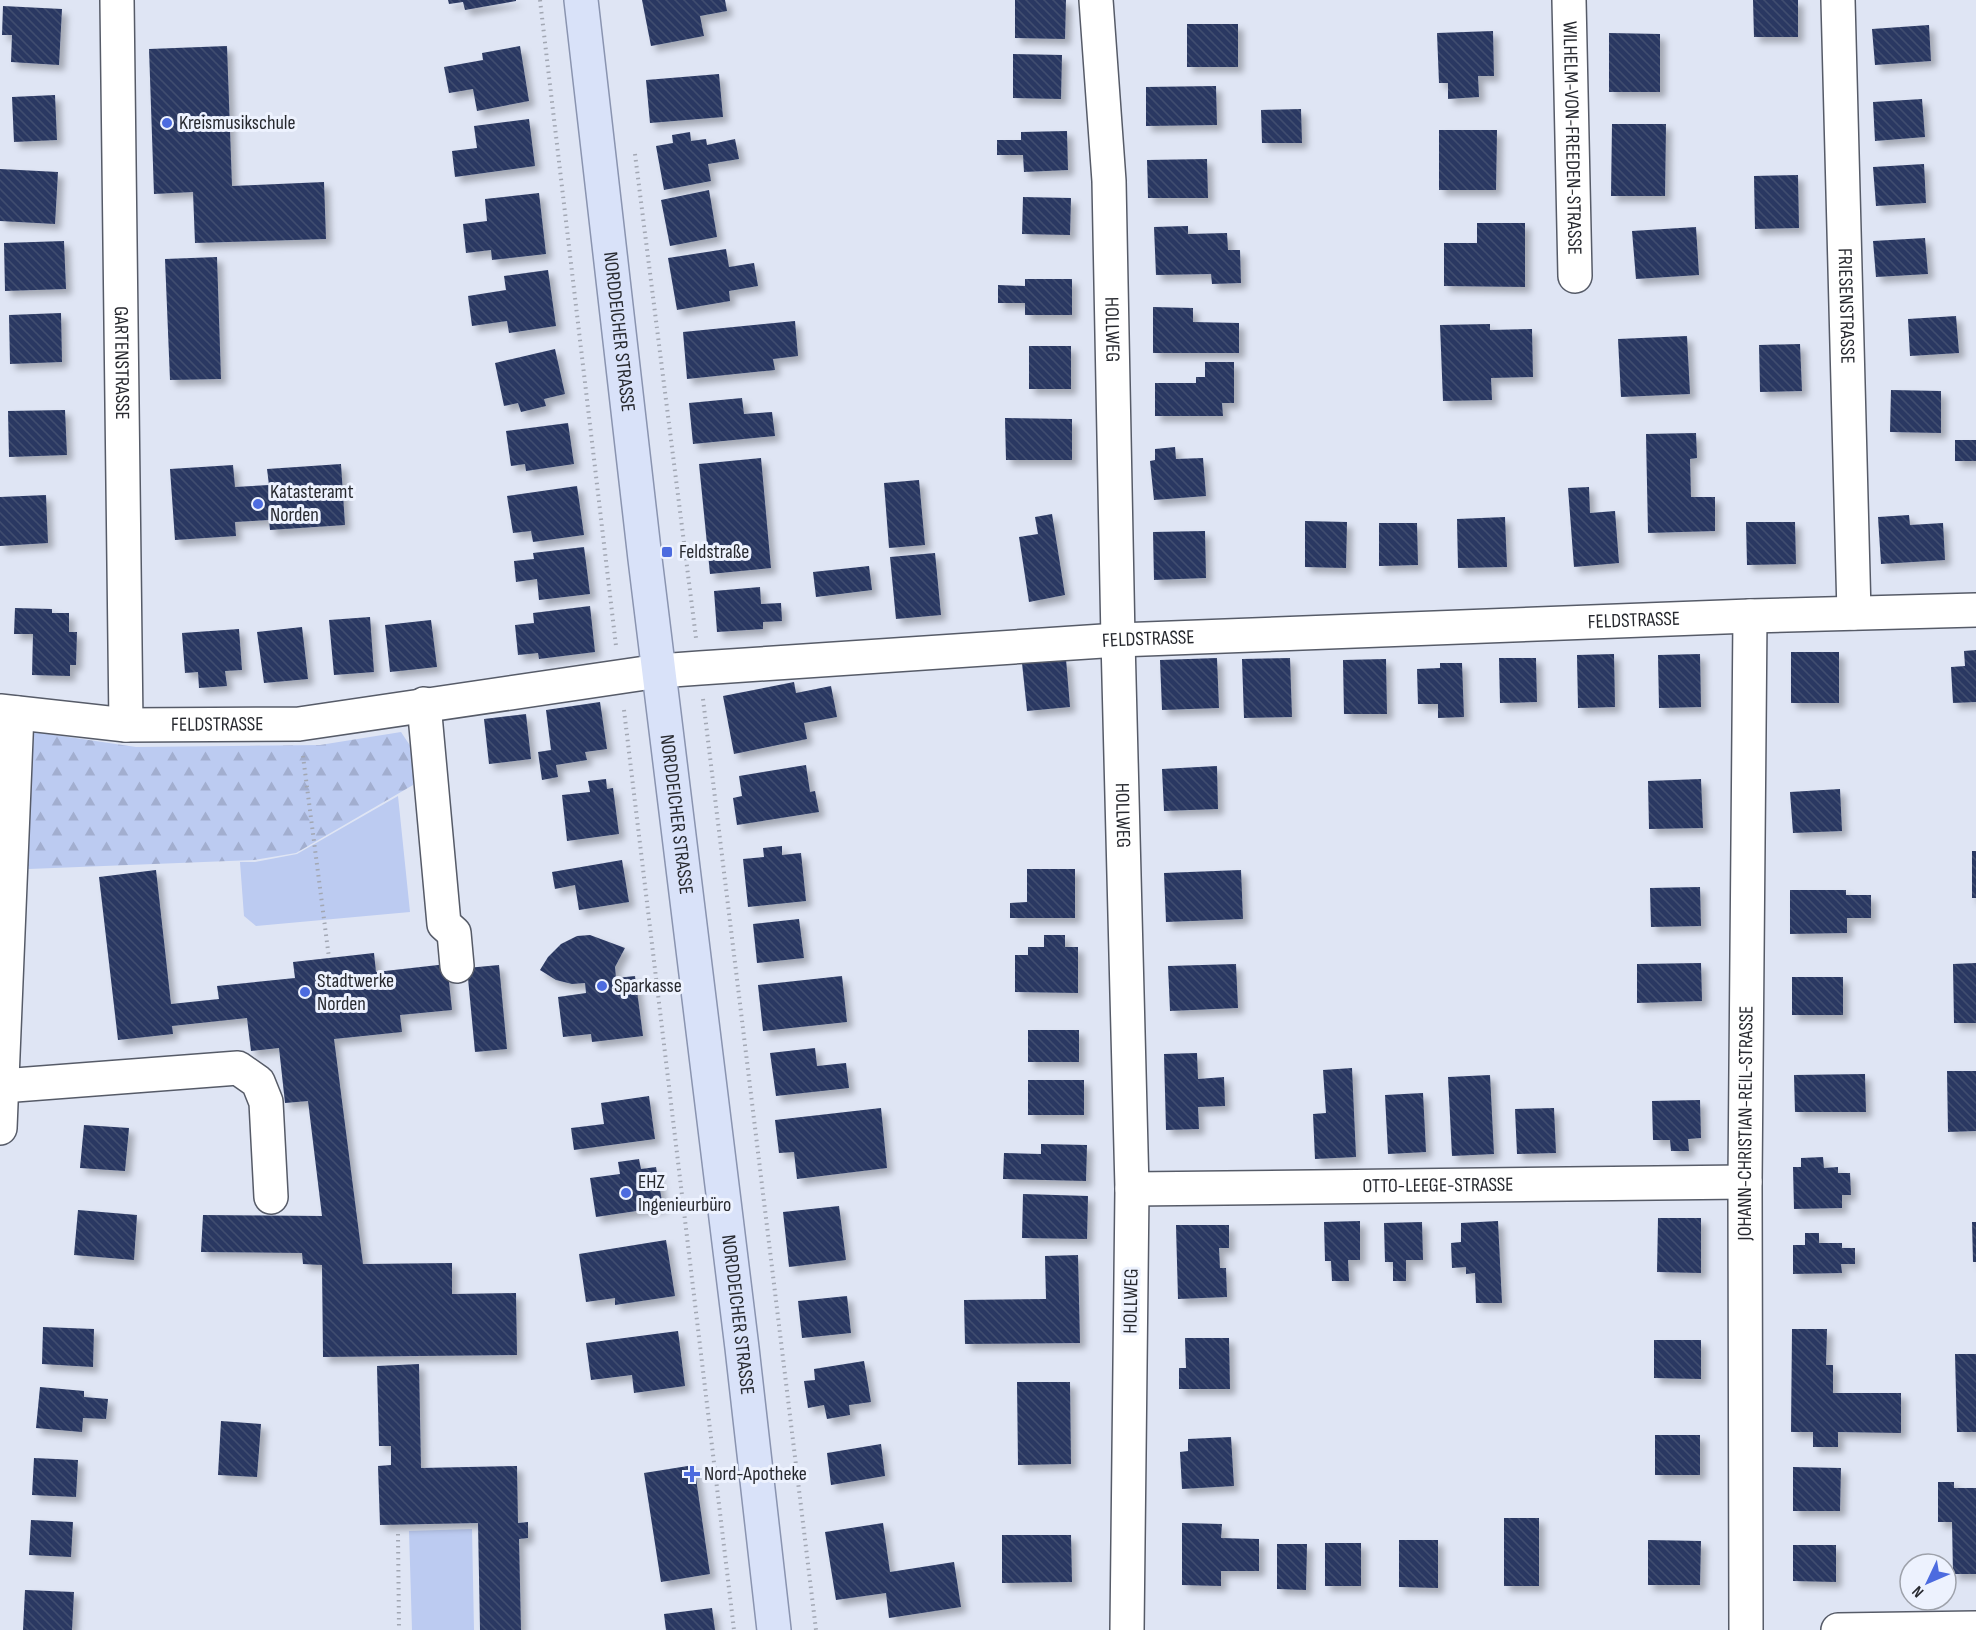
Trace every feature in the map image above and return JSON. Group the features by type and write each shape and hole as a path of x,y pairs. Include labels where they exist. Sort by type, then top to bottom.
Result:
{"main road":[{"name":"NORDDEICHER STRASSE","path":"581,0 659,671 744,1360 774,1630"}],"street":[{"name":"GARTENSTRASSE","path":"117,0 126,725"},
{"name":"HOLLWEG","path":"1095,0 1109,181 1132,1189 1127,1630"},
{"name":"WILHELM-VON-FREEDEN-STRASSE","path":"1569,0 1575,276"},
{"name":"FRIESENSTRASSE","path":"1839,0 1854,613"},
{"name":"FELDSTRASSE","path":"9,712 126,725 299,724 620,676 700,668 1118,640 1750,616 1976,610"},
{"name":"JOHANN-CHRISTIAN-REIL-STRASSE","path":"1746,1630 1744,1182 1750,616"},
{"path":"424,704 444,924 454,933 457,966"},
{"path":"0,1128 9,712"},
{"path":"2,1086 238,1068 258,1082 266,1102 271,1197"},
{"name":"OTTO-LEEGE-STRASSE","path":"1132,1189 1744,1182"},
{"path":"1838,1630 1976,1628"}],"path":[{"path":"540,0 734,1630"},
{"path":"634,145 700,668 816,1630"},
{"path":"299,724 329,958"},
{"path":"398,1534 399,1630"}],"green space":[{"path":"28,731 136,747 320,745 401,732 415,753 413,785 296,853 254,860 4,870"},
{"path":"398,796 410,912 256,926 244,916 240,862 255,862 297,854"},
{"path":"472,1529 474,1630 412,1630 409,1531"}],"building":[{"path":"448,0 516,1 465,10 463,2 449,4"},
{"path":"642,0 725,0 727,11 700,16 704,36 651,46"},
{"path":"1015,0 1066,0 1065,39 1015,38"},
{"path":"1753,0 1798,0 1798,37 1754,37"},
{"path":"3,6 62,9 59,65 11,62 12,35 2,35"},
{"path":"1187,24 1238,24 1238,67 1187,67"},
{"path":"1929,25 1931,61 1875,65 1872,29"},
{"path":"1493,31 1494,76 1478,76 1479,97 1448,99 1448,83 1439,83 1437,33"},
{"path":"1609,33 1660,34 1660,92 1609,92"},
{"path":"227,46 232,186 324,182 326,239 195,243 193,192 154,194 149,49"},
{"path":"520,46 529,101 477,111 473,89 449,93 444,67 483,60 482,53"},
{"path":"1013,54 1062,55 1061,99 1013,98"},
{"path":"719,74 723,117 650,123 646,80"},
{"path":"1216,86 1217,125 1146,126 1146,87"},
{"path":"55,95 57,140 14,142 12,97"},
{"path":"1922,99 1925,137 1875,141 1873,102"},
{"path":"1301,109 1302,143 1262,143 1261,110"},
{"path":"529,119 535,166 455,177 452,151 477,148 474,126"},
{"path":"1612,124 1666,124 1665,196 1611,196"},
{"path":"1439,130 1497,130 1496,190 1439,190"},
{"path":"1067,131 1068,170 1024,172 1023,155 997,155 997,140 1021,140 1021,132"},
{"path":"690,132 691,141 706,139 707,145 735,139 739,159 708,164 711,181 664,190 656,146 673,143 672,135"},
{"path":"1207,159 1208,198 1148,198 1147,160"},
{"path":"1924,164 1926,203 1876,206 1873,167"},
{"path":"0,169 58,172 55,224 0,221"},
{"path":"1798,175 1799,228 1755,229 1754,176"},
{"path":"709,190 717,237 670,246 661,200"},
{"path":"539,193 546,254 492,260 491,250 466,253 463,224 487,221 485,199"},
{"path":"1023,197 1071,198 1070,235 1022,234"},
{"path":"1477,223 1525,223 1525,287 1444,286 1444,243 1477,243"},
{"path":"1188,226 1188,234 1227,233 1228,250 1240,250 1241,283 1212,284 1211,274 1156,275 1154,227"},
{"path":"1696,227 1699,275 1636,279 1632,231"},
{"path":"1925,238 1928,274 1876,277 1873,241"},
{"path":"64,241 66,289 5,291 4,243"},
{"path":"726,249 729,267 754,263 758,286 729,291 730,301 677,310 668,258"},
{"path":"217,257 221,379 170,380 165,259"},
{"path":"548,270 556,326 509,333 507,321 472,326 468,296 506,290 504,276"},
{"path":"1025,279 1072,279 1072,315 1025,315 1025,303 998,303 998,285 1025,286"},
{"path":"1153,307 1193,308 1193,322 1239,323 1239,353 1153,353"},
{"path":"61,313 62,362 10,364 9,315"},
{"path":"1956,316 1959,353 1910,356 1908,319"},
{"path":"795,321 798,356 773,359 775,370 687,379 683,332"},
{"path":"1490,324 1490,330 1532,329 1533,377 1491,378 1492,400 1443,401 1440,325"},
{"path":"1687,336 1690,394 1621,397 1618,339"},
{"path":"1800,344 1802,391 1760,392 1759,345"},
{"path":"1029,346 1071,346 1071,389 1029,389"},
{"path":"555,349 565,394 544,399 546,406 521,412 518,403 504,406 495,363"},
{"path":"1205,362 1234,362 1234,403 1222,403 1223,416 1155,416 1155,383 1196,383 1196,377 1205,377"},
{"path":"1891,390 1941,391 1941,433 1890,432"},
{"path":"742,398 744,414 772,412 775,436 693,444 689,403"},
{"path":"65,410 67,455 9,457 8,411"},
{"path":"1005,418 1072,419 1072,460 1006,460"},
{"path":"568,423 574,464 526,471 525,464 511,466 506,431"},
{"path":"1696,433 1697,458 1690,459 1691,497 1715,497 1715,531 1648,533 1646,434"},
{"path":"1955,440 1976,440 1976,461 1955,461"},
{"path":"1175,447 1176,459 1203,458 1206,496 1154,500 1150,461 1155,460 1155,449"},
{"path":"761,458 771,568 710,574 699,464"},
{"name":"Katasteramt Norden","path":"341,464 345,525 270,530 269,520 235,522 236,536 175,540 170,469 233,465 235,487 269,485 267,469"},
{"path":"919,480 925,545 889,548 884,483"},
{"path":"577,486 584,535 533,542 531,531 513,533 507,496"},
{"path":"1589,487 1590,513 1615,511 1619,563 1574,567 1568,488"},
{"path":"46,495 48,543 0,546 0,497"},
{"path":"1052,514 1065,595 1029,602 1019,537 1038,534 1035,517"},
{"path":"1909,515 1910,525 1943,523 1945,560 1881,564 1878,517"},
{"path":"1505,517 1507,567 1458,568 1457,519"},
{"path":"1305,521 1347,522 1346,568 1305,567"},
{"path":"1746,522 1795,522 1796,564 1747,565"},
{"path":"1379,523 1417,523 1418,565 1379,566"},
{"path":"1205,531 1206,578 1154,580 1153,532"},
{"path":"584,547 590,594 539,600 537,579 516,582 514,561 534,559 533,553"},
{"path":"935,553 941,615 896,619 890,557"},
{"path":"869,566 872,590 816,597 813,572"},
{"path":"760,587 761,604 781,603 782,621 763,622 763,629 717,632 714,591"},
{"path":"590,606 595,652 539,659 538,653 518,655 515,625 534,623 533,613"},
{"path":"15,608 52,609 52,613 69,613 69,632 77,632 76,665 70,665 70,676 32,675 33,634 14,634"},
{"path":"370,617 374,672 334,675 329,620"},
{"path":"431,620 437,667 390,672 385,625"},
{"path":"302,627 308,679 264,683 257,632"},
{"path":"239,629 242,670 225,671 227,686 199,688 198,672 185,673 182,633"},
{"path":"1976,650 1976,702 1953,703 1951,667 1965,666 1964,651"},
{"path":"1791,652 1839,652 1839,703 1791,703"},
{"path":"1614,654 1615,707 1578,708 1577,655"},
{"path":"1700,654 1701,707 1659,708 1658,655"},
{"path":"1217,658 1219,708 1162,710 1160,660"},
{"path":"1290,658 1292,717 1244,718 1242,659"},
{"path":"1499,658 1536,658 1537,702 1500,703"},
{"path":"1066,659 1070,707 1027,711 1022,663"},
{"path":"1386,659 1387,714 1344,714 1343,660"},
{"path":"1440,663 1462,663 1464,717 1438,718 1438,704 1418,704 1417,669 1440,668"},
{"path":"794,682 796,693 831,686 837,717 804,723 807,739 734,754 723,696"},
{"path":"600,702 607,749 585,752 587,760 556,765 558,777 542,780 538,752 551,750 546,710"},
{"path":"526,714 531,759 489,764 484,719"},
{"path":"806,765 810,792 815,791 819,812 737,825 733,798 742,796 739,776"},
{"path":"1217,766 1218,809 1164,811 1162,769"},
{"path":"606,779 607,789 613,788 619,834 567,841 562,795 590,792 588,781"},
{"path":"1701,779 1703,828 1649,829 1648,781"},
{"path":"1840,789 1842,831 1793,833 1790,792"},
{"path":"782,846 782,855 801,853 806,901 748,907 743,859 764,857 763,848"},
{"path":"1972,851 1976,851 1976,898 1972,898"},
{"path":"622,860 629,902 579,910 575,885 555,889 552,872"},
{"path":"1027,869 1075,869 1075,918 1010,918 1010,903 1027,902"},
{"path":"156,870 171,1004 219,999 217,986 295,978 293,962 374,953 376,972 447,964 452,1010 400,1015 402,1032 334,1039 363,1264 452,1263 452,1294 516,1293 517,1355 323,1357 322,1265 303,1264 302,1253 201,1252 203,1215 322,1216 308,1101 285,1103 279,1048 251,1051 247,1018 172,1026 173,1034 118,1040 99,877"},
{"path":"1241,870 1243,919 1166,922 1164,873"},
{"path":"1700,887 1701,926 1651,927 1650,888"},
{"path":"1790,890 1846,890 1846,895 1871,895 1871,918 1847,918 1847,933 1790,934"},
{"path":"799,919 804,958 757,963 753,924"},
{"path":"590,935 625,948 615,967 616,978 635,976 643,1036 592,1042 591,1034 563,1037 558,997 586,993 585,983 572,984 556,980 540,970 548,957 561,944 577,936"},
{"path":"1044,935 1065,935 1065,947 1078,947 1078,993 1015,992 1015,955 1028,955 1028,947 1044,947"},
{"path":"1701,963 1702,1001 1637,1003 1637,964"},
{"path":"1976,963 1976,1023 1954,1023 1953,964"},
{"path":"1236,964 1238,1008 1170,1011 1168,966"},
{"path":"499,965 507,1049 475,1052 467,968"},
{"path":"842,976 847,1022 763,1031 758,985"},
{"path":"1792,977 1843,977 1843,1015 1792,1015"},
{"path":"1028,1030 1079,1030 1079,1062 1028,1062"},
{"path":"815,1048 817,1066 846,1063 849,1088 776,1096 770,1053"},
{"path":"1197,1053 1198,1079 1224,1077 1225,1106 1198,1107 1199,1129 1166,1130 1164,1054"},
{"path":"1352,1068 1356,1157 1315,1159 1313,1114 1326,1113 1323,1070"},
{"path":"1947,1071 1976,1071 1976,1131 1948,1132"},
{"path":"1865,1074 1866,1112 1795,1112 1794,1075"},
{"path":"1490,1075 1494,1154 1452,1156 1448,1077"},
{"path":"1028,1080 1084,1080 1084,1115 1028,1115"},
{"path":"1423,1093 1426,1152 1388,1154 1385,1095"},
{"path":"649,1096 655,1139 574,1150 571,1128 604,1124 601,1103"},
{"path":"1700,1100 1701,1138 1688,1139 1689,1151 1671,1151 1670,1140 1653,1140 1652,1101"},
{"path":"881,1108 887,1168 797,1179 794,1152 779,1153 775,1120"},
{"path":"1554,1108 1556,1153 1517,1154 1515,1109"},
{"path":"84,1125 129,1128 125,1171 80,1168"},
{"path":"1041,1144 1087,1145 1086,1181 1003,1179 1004,1153 1041,1154"},
{"path":"1823,1157 1824,1168 1838,1167 1838,1173 1850,1173 1851,1195 1842,1195 1842,1208 1794,1209 1793,1167 1801,1167 1801,1158"},
{"name":"EHZ Ingenieurbüro","path":"639,1159 641,1169 656,1167 663,1207 596,1217 590,1178 620,1174 618,1162"},
{"path":"1023,1194 1088,1196 1087,1239 1022,1238"},
{"path":"839,1206 846,1260 789,1267 783,1212"},
{"path":"78,1210 137,1215 134,1260 74,1255"},
{"path":"1658,1218 1701,1218 1701,1273 1657,1272"},
{"path":"1360,1221 1360,1260 1348,1260 1349,1281 1332,1281 1331,1261 1325,1261 1324,1222"},
{"path":"1498,1221 1502,1303 1476,1303 1475,1273 1466,1274 1466,1267 1452,1268 1451,1243 1461,1242 1461,1223"},
{"path":"1422,1222 1423,1260 1406,1260 1406,1281 1393,1281 1393,1262 1385,1262 1384,1223"},
{"path":"1972,1222 1976,1222 1976,1262 1973,1262"},
{"path":"1176,1225 1229,1225 1229,1248 1219,1248 1220,1268 1226,1268 1227,1297 1178,1299"},
{"path":"1805,1233 1819,1233 1819,1243 1842,1243 1842,1248 1855,1248 1855,1264 1841,1264 1842,1273 1793,1274 1793,1245 1805,1245"},
{"path":"666,1240 675,1296 615,1305 615,1298 586,1302 579,1254"},
{"path":"1078,1255 1080,1343 965,1344 964,1300 1046,1299 1045,1256"},
{"path":"847,1296 851,1333 802,1338 798,1301"},
{"path":"43,1327 94,1329 93,1367 42,1364"},
{"path":"1792,1329 1827,1329 1826,1365 1833,1365 1833,1393 1901,1393 1901,1433 1838,1432 1838,1447 1813,1447 1813,1432 1791,1432"},
{"path":"678,1331 685,1386 634,1393 632,1375 591,1380 586,1343"},
{"path":"1185,1338 1229,1338 1230,1389 1179,1389 1179,1368 1186,1368"},
{"path":"1654,1340 1701,1340 1701,1379 1654,1378"},
{"path":"1955,1354 1976,1354 1976,1432 1957,1432"},
{"path":"864,1361 871,1402 849,1405 850,1415 827,1419 824,1405 808,1408 804,1381 815,1380 814,1369"},
{"path":"419,1364 421,1468 517,1466 518,1523 528,1522 528,1538 519,1539 521,1630 480,1630 478,1523 380,1525 378,1466 391,1465 391,1446 379,1446 377,1366"},
{"path":"1017,1382 1070,1382 1071,1464 1018,1465"},
{"path":"40,1387 84,1391 84,1397 108,1399 106,1419 83,1418 82,1432 36,1428"},
{"path":"221,1421 261,1424 257,1477 218,1475"},
{"path":"1655,1435 1700,1435 1700,1475 1655,1475"},
{"path":"1231,1437 1234,1486 1182,1489 1180,1452 1188,1451 1188,1439"},
{"path":"881,1444 885,1476 831,1485 827,1453"},
{"path":"34,1458 78,1460 76,1497 32,1495"},
{"path":"694,1465 710,1574 661,1582 644,1473"},
{"path":"1793,1467 1841,1468 1840,1511 1793,1511"},
{"path":"1938,1482 1954,1482 1954,1488 1976,1488 1976,1574 1958,1574 1958,1552 1953,1552 1952,1522 1938,1522"},
{"path":"1504,1518 1539,1518 1539,1586 1504,1586"},
{"path":"31,1520 73,1522 71,1557 29,1555"},
{"path":"883,1523 890,1572 954,1562 961,1607 889,1618 886,1593 836,1600 825,1532"},
{"path":"1182,1523 1222,1524 1221,1538 1259,1539 1259,1571 1221,1571 1221,1586 1182,1585"},
{"path":"1002,1535 1071,1535 1072,1582 1002,1583"},
{"path":"1399,1540 1438,1540 1438,1588 1399,1587"},
{"path":"1648,1540 1701,1541 1700,1585 1648,1585"},
{"path":"1325,1543 1361,1543 1361,1586 1325,1586"},
{"path":"1277,1544 1307,1544 1306,1590 1277,1589"},
{"path":"1793,1545 1836,1545 1836,1582 1793,1581"},
{"path":"25,1590 74,1592 72,1630 23,1630"},
{"path":"712,1608 715,1630 666,1630 664,1614"}],"place":[{"name":"Kreismusikschule","path":"167,123"},
{"name":"Katasteramt Norden","path":"258,504"},
{"name":"Feldstraße","path":"667,552"},
{"name":"Sparkasse","path":"602,986"},
{"name":"Stadtwerke Norden","path":"305,992"},
{"name":"EHZ Ingenieurbüro","path":"626,1193"},
{"name":"Nord-Apotheke","path":"692,1474"}]}
